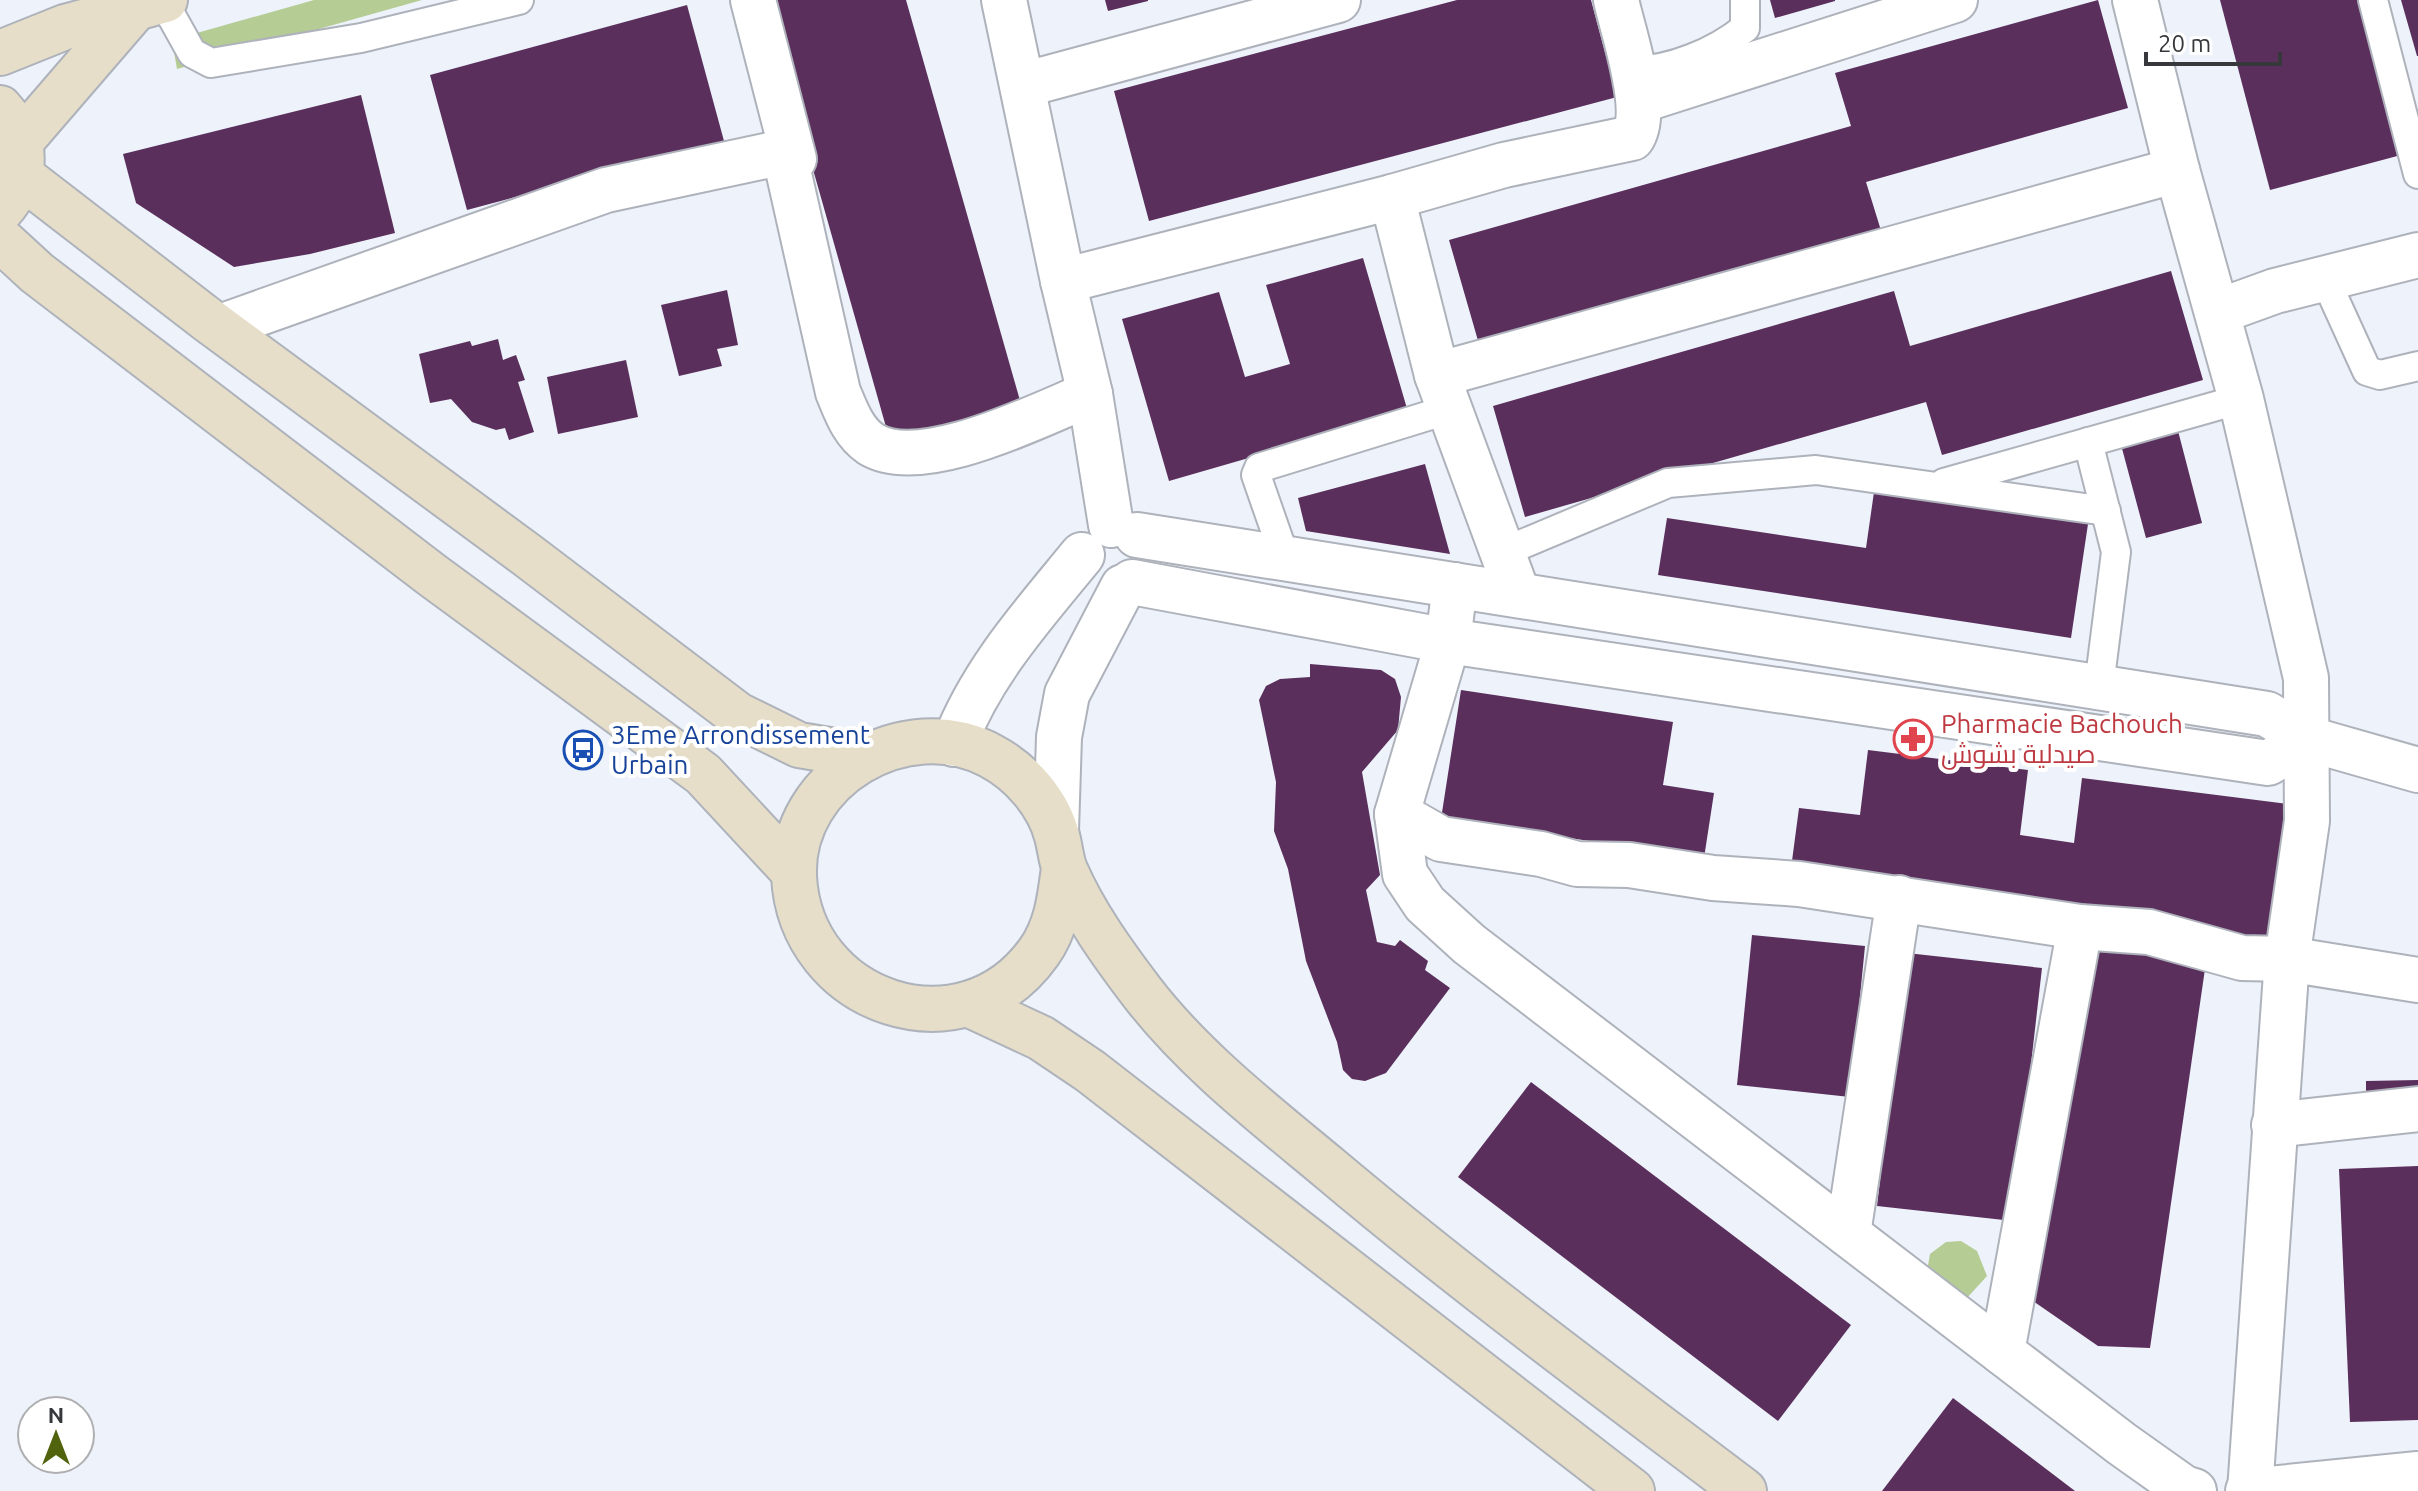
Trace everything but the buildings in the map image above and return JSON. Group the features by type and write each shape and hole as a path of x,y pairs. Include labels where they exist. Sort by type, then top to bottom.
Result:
{"street":[{"path":"220,327 606,190 784,152 794,159 753,0"},
{"path":"1004,0 1090,394 1110,538 1087,574 1103,587 1128,584 1448,641 2268,763 2309,739"},
{"path":"1023,85 1338,0"},
{"path":"1063,281 1392,197 1504,165 1632,138 1638,130 1635,86 1616,0"},
{"path":"1635,86 1955,0"},
{"path":"2135,0 2177,170 2241,399 2306,678 2309,739 2307,821 2287,959 2249,1491 2418,1474"},
{"path":"0,53 65,27 154,4"},
{"path":"154,4 10,159 220,327 738,715 799,745 865,756"},
{"path":"784,152 838,392 855,429 873,445 905,451 943,447 972,440 1090,394"},
{"path":"1444,392 2177,170"},
{"path":"1392,197 1444,392 1509,573"},
{"path":"0,239 37,273 432,575 703,774 794,872"},
{"path":"2217,312 2275,291 2326,281 2418,255"},
{"path":"1110,538 1285,558 1455,585 1509,573 2099,686 2267,714 2309,739 2418,770"},
{"path":"1110,538 1146,555 1140,575 1128,584 1067,694 1059,737 1060,849 1059,912 1039,952 1008,984 968,1004 932,1010 896,1006 863,992 834,971 812,942 803,919 794,872 799,837 814,805 836,777 865,756 892,746 919,741 954,744 988,754 1017,773 1041,799 1060,849 1108,947 1161,1017 1270,1119 1448,1268 1744,1491"},
{"path":"954,744 969,705 998,659 1110,538"},
{"path":"1455,585 1448,641 1397,814 1405,874 1425,904 1469,944 2002,1352 2152,1466 2184,1488 2194,1491"},
{"path":"1397,814 1441,839 1541,854 1577,864 1629,865 1899,898 2080,927 2149,932 2242,958 2287,959 2418,980"},
{"path":"1848,1234 1899,898"},
{"path":"2002,1352 2080,927"},
{"path":"968,1004 1041,1038 1090,1071 1632,1491"},
{"path":"2274,1125 2418,1109"}],"lane":[{"path":"154,4 192,53 211,63 361,38 519,0"},
{"path":"1635,86 1650,71 1729,41 1745,28 1745,0"},
{"path":"2373,0 2418,174"},
{"path":"2326,281 2367,371 2380,375 2418,366"},
{"path":"1285,558 1256,475 1259,468 1444,392"},
{"path":"1932,487 2241,399"},
{"path":"2088,442 2116,552 2099,686"},
{"path":"1509,573 1668,483 1816,470 2106,511"}],"green space":[{"path":"314,0 422,0 177,69 172,40"},
{"path":"1961,1241 1977,1251 1987,1276 1966,1299 1926,1277 1930,1254 1946,1242"}],"place":[{"name":"Pharmacie Bachouch صيدلية بشوش","path":"1913,739"},
{"name":"3Eme Arrondissement Urbain","path":"583,750"}]}
